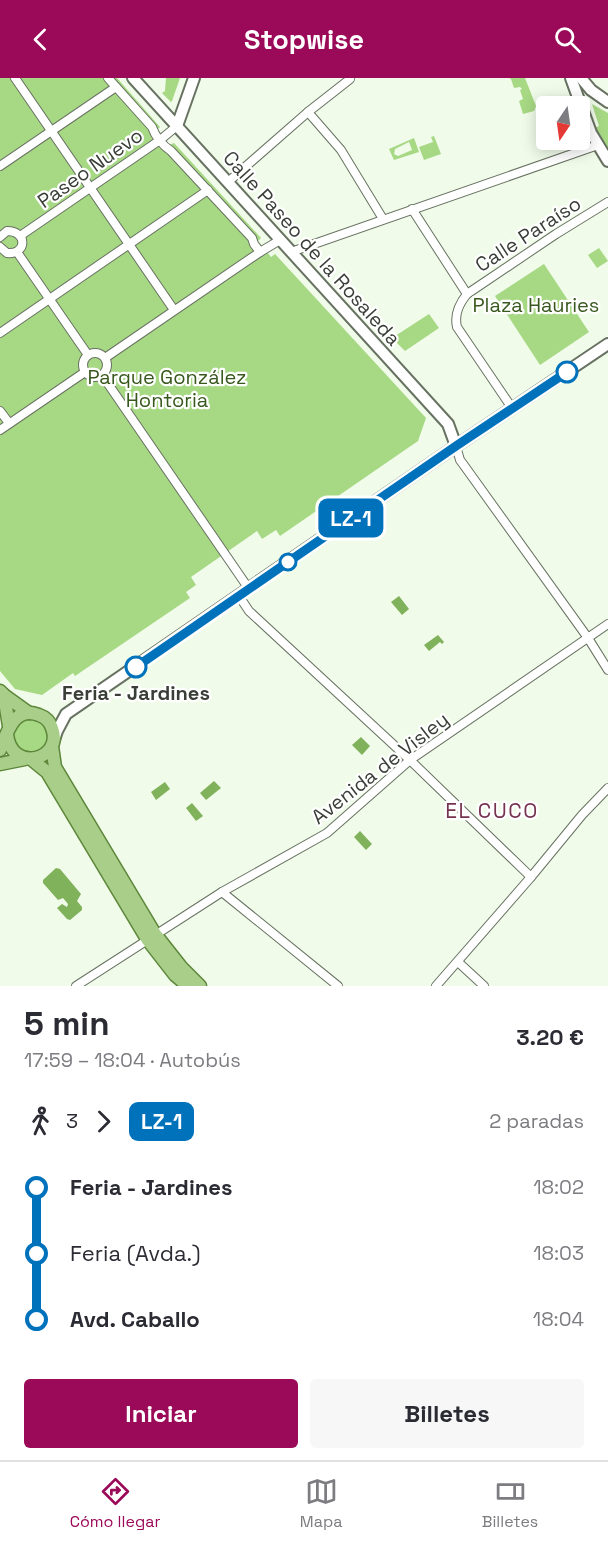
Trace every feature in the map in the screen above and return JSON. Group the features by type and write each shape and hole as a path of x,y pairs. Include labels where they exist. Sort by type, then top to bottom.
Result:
{"main road":[{"name":"Calle Paseo de la Rosaleda","path":"133,78 448,423 456,446"},
{"path":"177,126 194,78"},
{"path":"571,78 591,133 608,161"},
{"path":"581,78 591,90 608,102"},
{"path":"0,764 43,756 53,743 66,714 456,446 608,345"},
{"path":"2,693 33,713 44,717 49,723 53,729 56,767 151,936 200,986"},
{"path":"2,693 10,746 14,753 47,772 175,975 188,986"},
{"path":"0,750 8,730 15,719 22,715 66,714"}],"street":[{"path":"15,78 174,310"},
{"path":"108,78 152,127 160,140 252,238 260,252"},
{"path":"228,182 349,78"},
{"path":"0,166 116,87"},
{"path":"308,112 341,150 383,219"},
{"name":"Paseo Nuevo","path":"20,236 177,126"},
{"path":"291,252 598,145"},
{"path":"0,333 208,190"},
{"name":"Calle Paraíso","path":"512,408 457,327 455,320 457,310 467,294 608,202"},
{"name":"Calle Paraíso","path":"412,209 467,294"},
{"path":"0,249 10,254 17,252 22,243 15,231 1,232"},
{"path":"105,358 280,240"},
{"path":"17,252 88,355"},
{"path":"88,355 99,354 105,358 107,365 102,375"},
{"path":"88,355 83,365 86,372 91,376 102,375"},
{"path":"0,430 86,372"},
{"path":"102,375 249,589"},
{"path":"0,411 9,423"},
{"path":"456,446 460,460 588,638 608,670"},
{"path":"238,596 249,611 410,760 531,877"},
{"name":"Avenida de Visley","path":"76,986 222,891 327,833 410,760 608,624"},
{"path":"436,986 582,815 608,788"},
{"path":"222,891 338,986"},
{"path":"458,962 484,986"}],"green space":[{"name":"Parque González Hontoria","path":"0,78 117,78 160,127 157,130 169,145 174,143 261,238 258,241 271,257 275,254 426,418 418,441 280,536 276,530 262,539 257,531 191,577 196,585 186,592 190,598 75,676 73,673 42,695 15,689 0,671"},
{"path":"166,78 180,78 171,102 162,93 165,91"},
{"path":"509,78 525,78 536,106 534,111 523,114 519,101 523,99 520,90 522,89 514,88"},
{"path":"592,104 608,113 608,151 594,128 599,126"},
{"path":"434,136 441,154 424,160 419,147 433,142 431,137"},
{"path":"414,138 419,152 394,160 389,149","holes":["409,142 412,150 398,156 394,154 395,149"]},
{"path":"599,248 608,261 597,268 588,255"},
{"name":"Plaza Hauries","path":"544,264 589,332 540,365 495,296"},
{"path":"429,314 439,328 405,351 392,338"},
{"path":"31,719 43,724 48,736 43,748 31,753 19,748 14,736 19,724"}],"shaded area":[{"path":"399,596 409,609 402,615 391,602"},
{"path":"438,635 444,642 442,644 440,642 429,651 424,645"},
{"path":"361,737 370,746 362,755 352,745"},
{"path":"214,781 221,788 206,800 200,793"},
{"path":"165,782 170,789 156,800 151,792"},
{"path":"192,803 203,816 196,821 186,808"},
{"path":"360,831 372,844 366,850 354,837"},
{"path":"56,868 60,869 81,894 77,901 82,910 70,920 57,908 62,904 67,907 68,904 63,898 58,900 43,883 43,880"}],"bus line":[{"name":"LZ-1","path":"136,667 567,372"}],"place":[{"name":"Feria - Jardines","path":"136,667"}],"district":[{"name":"EL CUCO","path":"492,810"}]}
